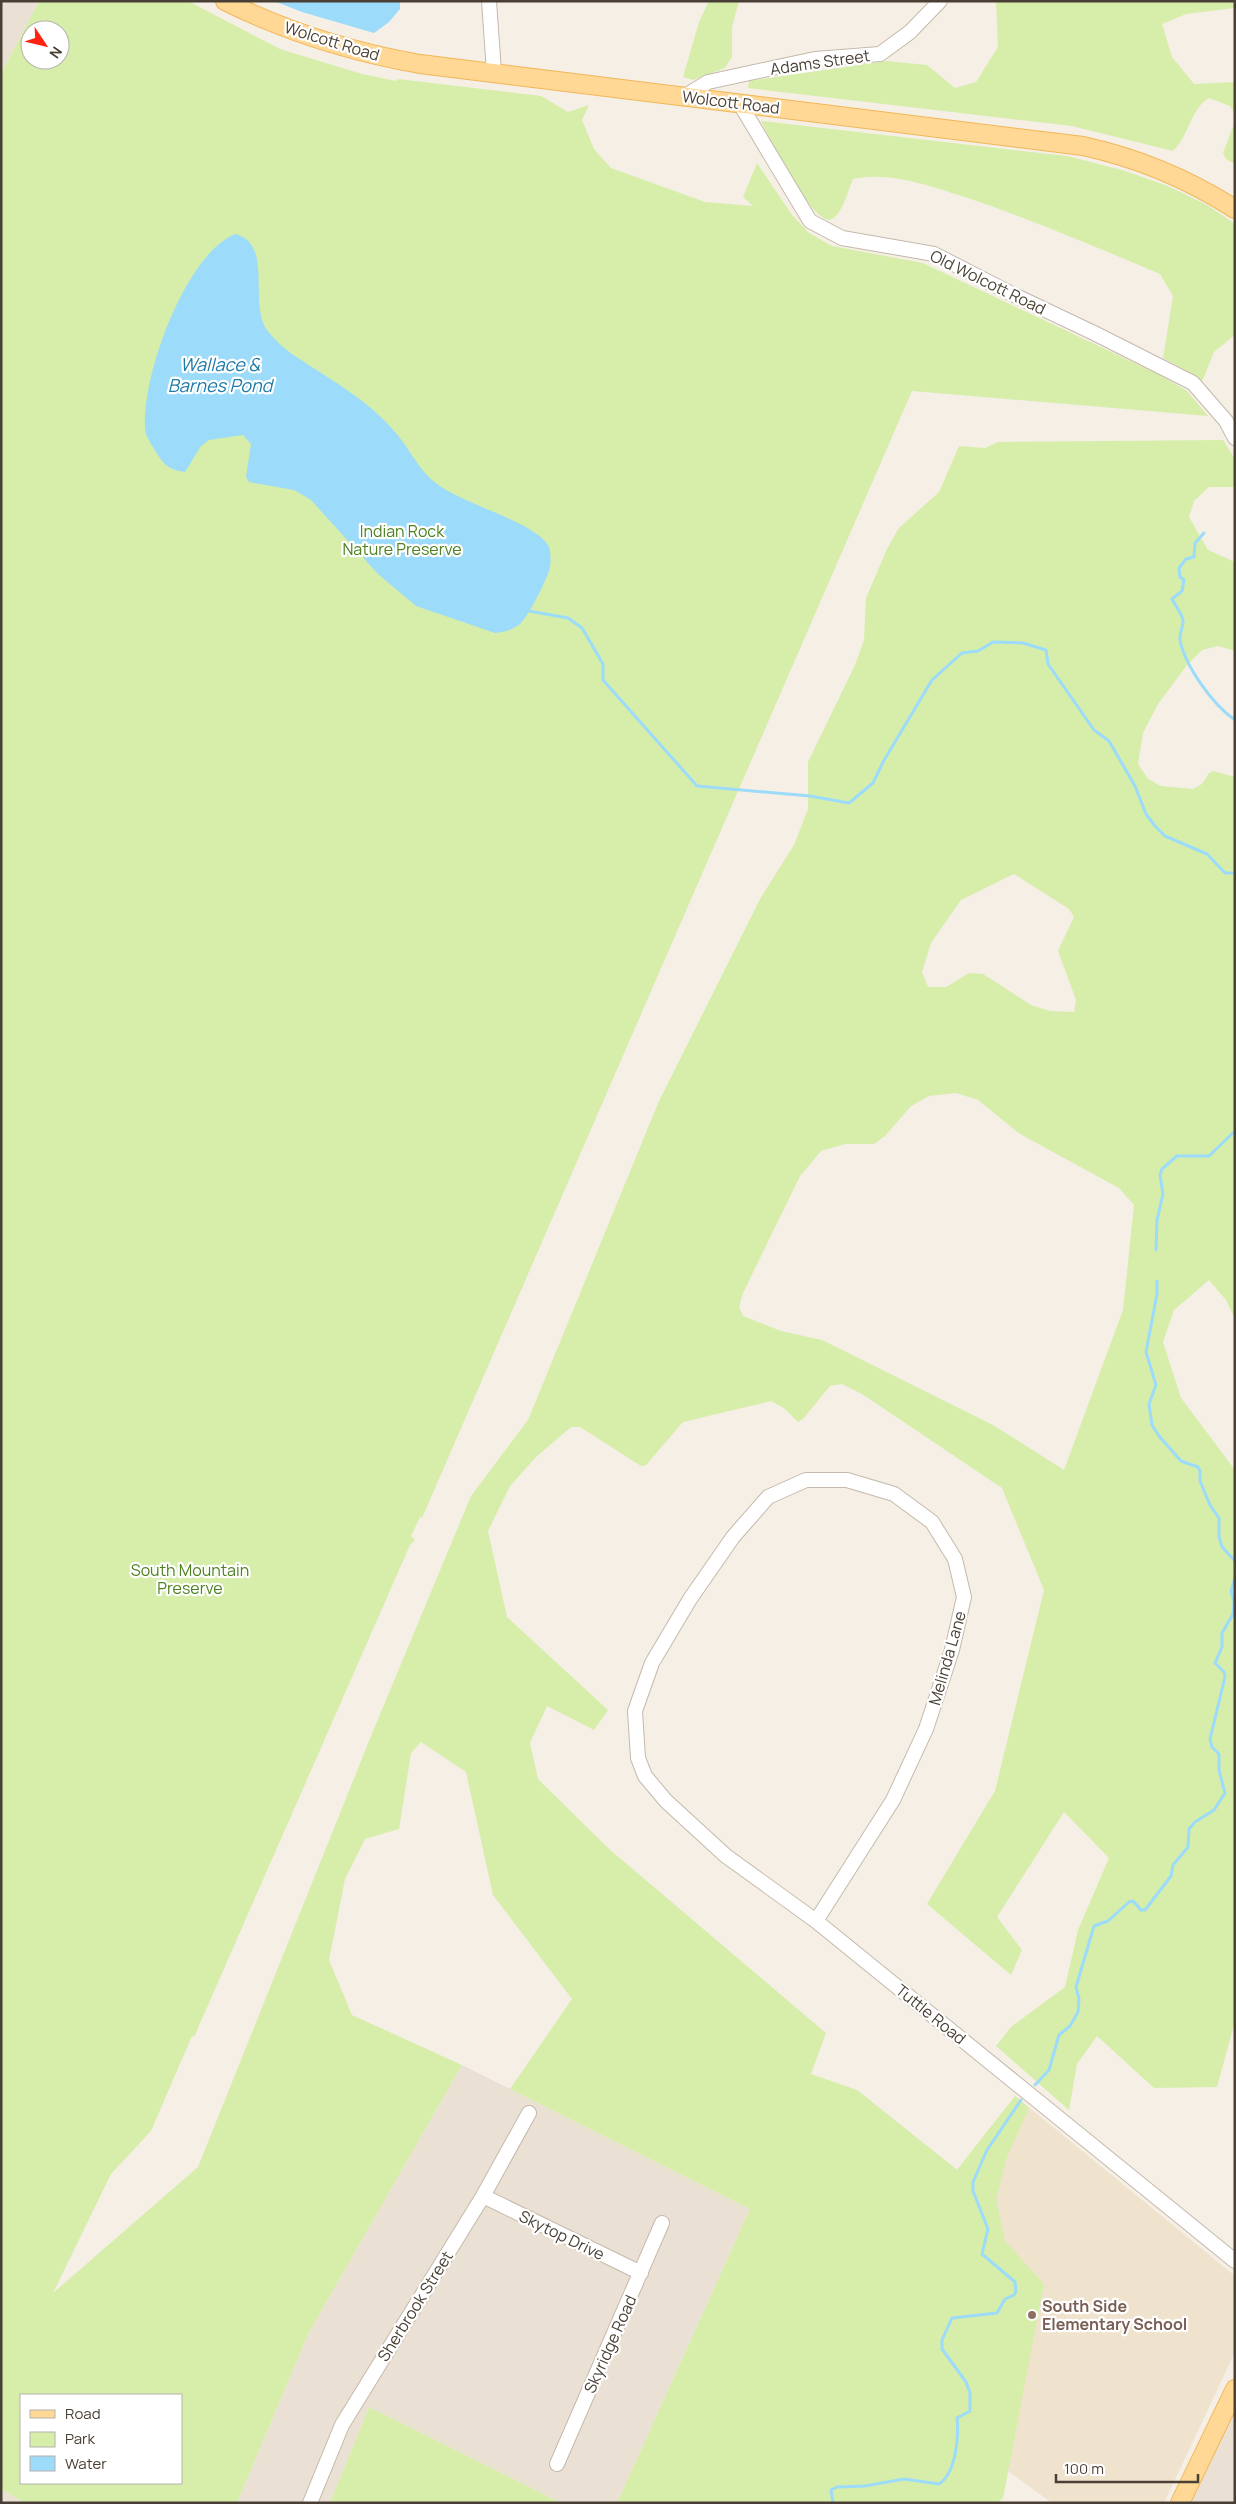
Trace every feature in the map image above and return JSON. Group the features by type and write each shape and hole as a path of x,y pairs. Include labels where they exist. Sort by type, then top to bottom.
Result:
{"main road":[{"name":"Wolcott Road","path":"225,1 302,34 365,53 420,64 1083,146 1144,163 1183,179 1235,208"},
{"path":"1180,2503 1235,2389"}],"street":[{"path":"488,1 494,72"},
{"name":"Adams Street","path":"685,96 708,82 782,66 815,59 880,54 910,32 940,1"},
{"name":"Old Wolcott Road","path":"740,104 810,221 842,238 934,254 1193,383 1226,421 1235,438"},
{"name":"Melinda Lane","path":"638,1758 635,1711 652,1663 690,1599 733,1537 768,1497 806,1480 848,1480 894,1494 932,1522 955,1559 964,1598 952,1650 926,1728 893,1800 816,1922"},
{"name":"Tuttle Road","path":"638,1758 645,1776 666,1801 726,1856 816,1922 1235,2261"},
{"name":"Sherbrook Street","path":"310,2503 342,2424 483,2196 529,2113"},
{"name":"Skytop Drive","path":"483,2196 640,2273"},
{"name":"Skyridge Road","path":"557,2464 662,2223"}],"shaded area":[{"path":"1,1 39,1 29,20 20,20 20,38 1,74"},
{"path":"462,2065 750,2209 617,2503 561,2503 369,2407 330,2503 237,2503 308,2334"},
{"name":"South Side Elementary School","path":"857,2090 957,2170 1015,2096 1235,2276 1235,2352 1164,2503 1052,2503 990,2458 754,2256"},
{"path":"1235,2407 1235,2503 1189,2503"},
{"path":"1,2489 25,2503 1,2503"}],"green space":[{"path":"39,1 188,1 280,49 362,74 396,81 398,79 541,96 568,112 589,105 582,120 594,149 611,168 705,202 753,206 743,197 757,163 792,215 809,233 832,246 923,263 1160,375 1187,391 1208,416 912,391 422,1518 420,1517 411,1536 415,1540 410,1545 194,2037 192,2036 151,2131 111,2174 53,2293 198,2167 371,1736 471,1496 528,1420 659,1101 760,899 794,845 808,809 808,762 855,665 864,640 866,598 887,549 899,528 939,492 959,446 985,448 998,442 1223,440 1235,459 1235,487 1209,487 1194,501 1189,517 1208,550 1235,562 1235,651 1218,646 1202,650 1187,665 1158,704 1143,733 1138,764 1148,779 1161,786 1193,789 1202,784 1209,773 1214,771 1235,777 1235,1319 1226,1300 1209,1280 1174,1310 1163,1342 1181,1398 1235,1470 1235,2021 1217,2087 1154,2088 1097,2036 1077,2064 1069,2110 996,2046 1011,2027 1065,1987 1078,1930 1109,1858 1064,1812 997,1917 1022,1950 1011,1975 927,1904 995,1791 1044,1590 1002,1488 862,1394 842,1384 830,1386 803,1419 798,1422 784,1408 771,1401 683,1422 646,1465 641,1466 580,1427 571,1427 536,1457 510,1486 488,1531 507,1617 608,1710 594,1730 547,1706 530,1743 538,1779 608,1848 826,2033 811,2074 857,2090 957,2170 1015,2096 1029,2108 1007,2157 996,2199 1005,2241 1044,2284 1003,2498 997,2503 617,2503 750,2209 510,2089 572,1999 493,1895 466,1772 421,1742 411,1753 399,1829 365,1839 345,1879 329,1960 352,2015 462,2065 308,2334 237,2503 25,2503 1,2489 1,74 20,38 20,70 70,70 70,20 29,20","holes":["1014,874 1069,909 1074,917 1058,951 1076,1000 1074,1012 1050,1011 1031,1005 983,974 969,973 946,987 928,987 922,972 931,943 961,900","956,1093 978,1100 1020,1134 1119,1188 1134,1205 1123,1310 1064,1470 993,1425 822,1340 781,1331 743,1316 739,1307 743,1293 800,1176 821,1151 845,1144 874,1144 885,1136 911,1106 929,1096"]},
{"path":"709,1 739,1 732,27 732,57 725,68 693,80 683,77 699,22"},
{"path":"996,1 1235,1 1235,8 1186,14 1162,24 1172,57 1194,84 1235,82 1235,115 1230,106 1209,98 1198,108 1183,138 1173,151 1072,126 748,88 749,81 887,61 927,65 955,88 976,82 998,47"},
{"path":"761,121 1067,156 1122,170 1168,186 1209,206 1235,224 1235,335 1214,352 1202,382 1187,371 1163,358 1173,296 1160,274 1016,215 926,185 882,177 853,179 839,212 832,219 824,218 814,210 803,196"},
{"path":"1235,121 1235,164 1227,160 1223,153"},
{"path":"369,2407 561,2503 330,2503"}],"water":[{"path":"274,1 400,1 400,9 389,22 374,33 302,12"},
{"name":"Wallace & Barnes Pond","path":"235,234 247,240 254,249 257,261 259,305 262,318 267,330 277,342 349,391 373,410 394,431 424,472 437,484 463,499 514,521 540,537 548,545 551,559 550,567 542,588 520,624 514,628 495,633 416,606 378,574 311,500 294,490 249,482 246,477 251,444 243,435 209,440 201,446 185,472 167,466 162,460 149,440 145,428 146,405 159,349 170,319 199,266 217,246"}],"waterway":[{"path":"1204,533 1195,543 1194,557 1186,559 1179,568 1180,577 1184,580 1182,591 1172,599 1183,620 1180,640 1194,673 1209,695 1235,720"},
{"path":"529,611 568,618 582,628 603,664 603,680 697,786 810,796 849,803 873,783 883,762 932,680 962,653 978,651 993,642 1023,643 1046,650 1048,664 1094,730 1109,741 1135,786 1146,814 1155,826 1165,836 1207,854 1225,873 1235,873"},
{"path":"1156,1250 1157,1220 1163,1194 1160,1175 1162,1169 1177,1156 1209,1156 1235,1131"},
{"path":"1157,1281 1157,1294 1146,1352 1156,1385 1149,1404 1152,1425 1181,1461 1198,1467 1200,1481 1210,1505 1219,1518 1219,1537 1222,1547 1235,1561"},
{"path":"1035,2085 1049,2070 1059,2035 1070,2026 1078,2012 1079,1999 1076,1987 1094,1926 1108,1921 1129,1902 1133,1901 1141,1910 1145,1910 1171,1876 1173,1865 1188,1847 1189,1829 1195,1822 1214,1810 1225,1793 1219,1770 1219,1754 1212,1747 1210,1739 1225,1677 1224,1672 1215,1663 1222,1647 1222,1633 1233,1614 1234,1601 1231,1592 1235,1577"},
{"path":"833,2503 831,2490 837,2487 865,2486 904,2479 939,2484 949,2472 957,2444 957,2418 970,2411 970,2393 966,2382 942,2349 942,2340 952,2318 997,2313 1005,2299 1014,2295 1016,2291 1015,2282 982,2254 988,2229 973,2191 973,2182 987,2150 1021,2100"}],"place":[{"name":"South Side Elementary School","path":"1032,2315"}],"park label":[{"name":"Indian Rock Nature Preserve","path":"402,540"},
{"name":"South Mountain Preserve","path":"190,1579"}]}
